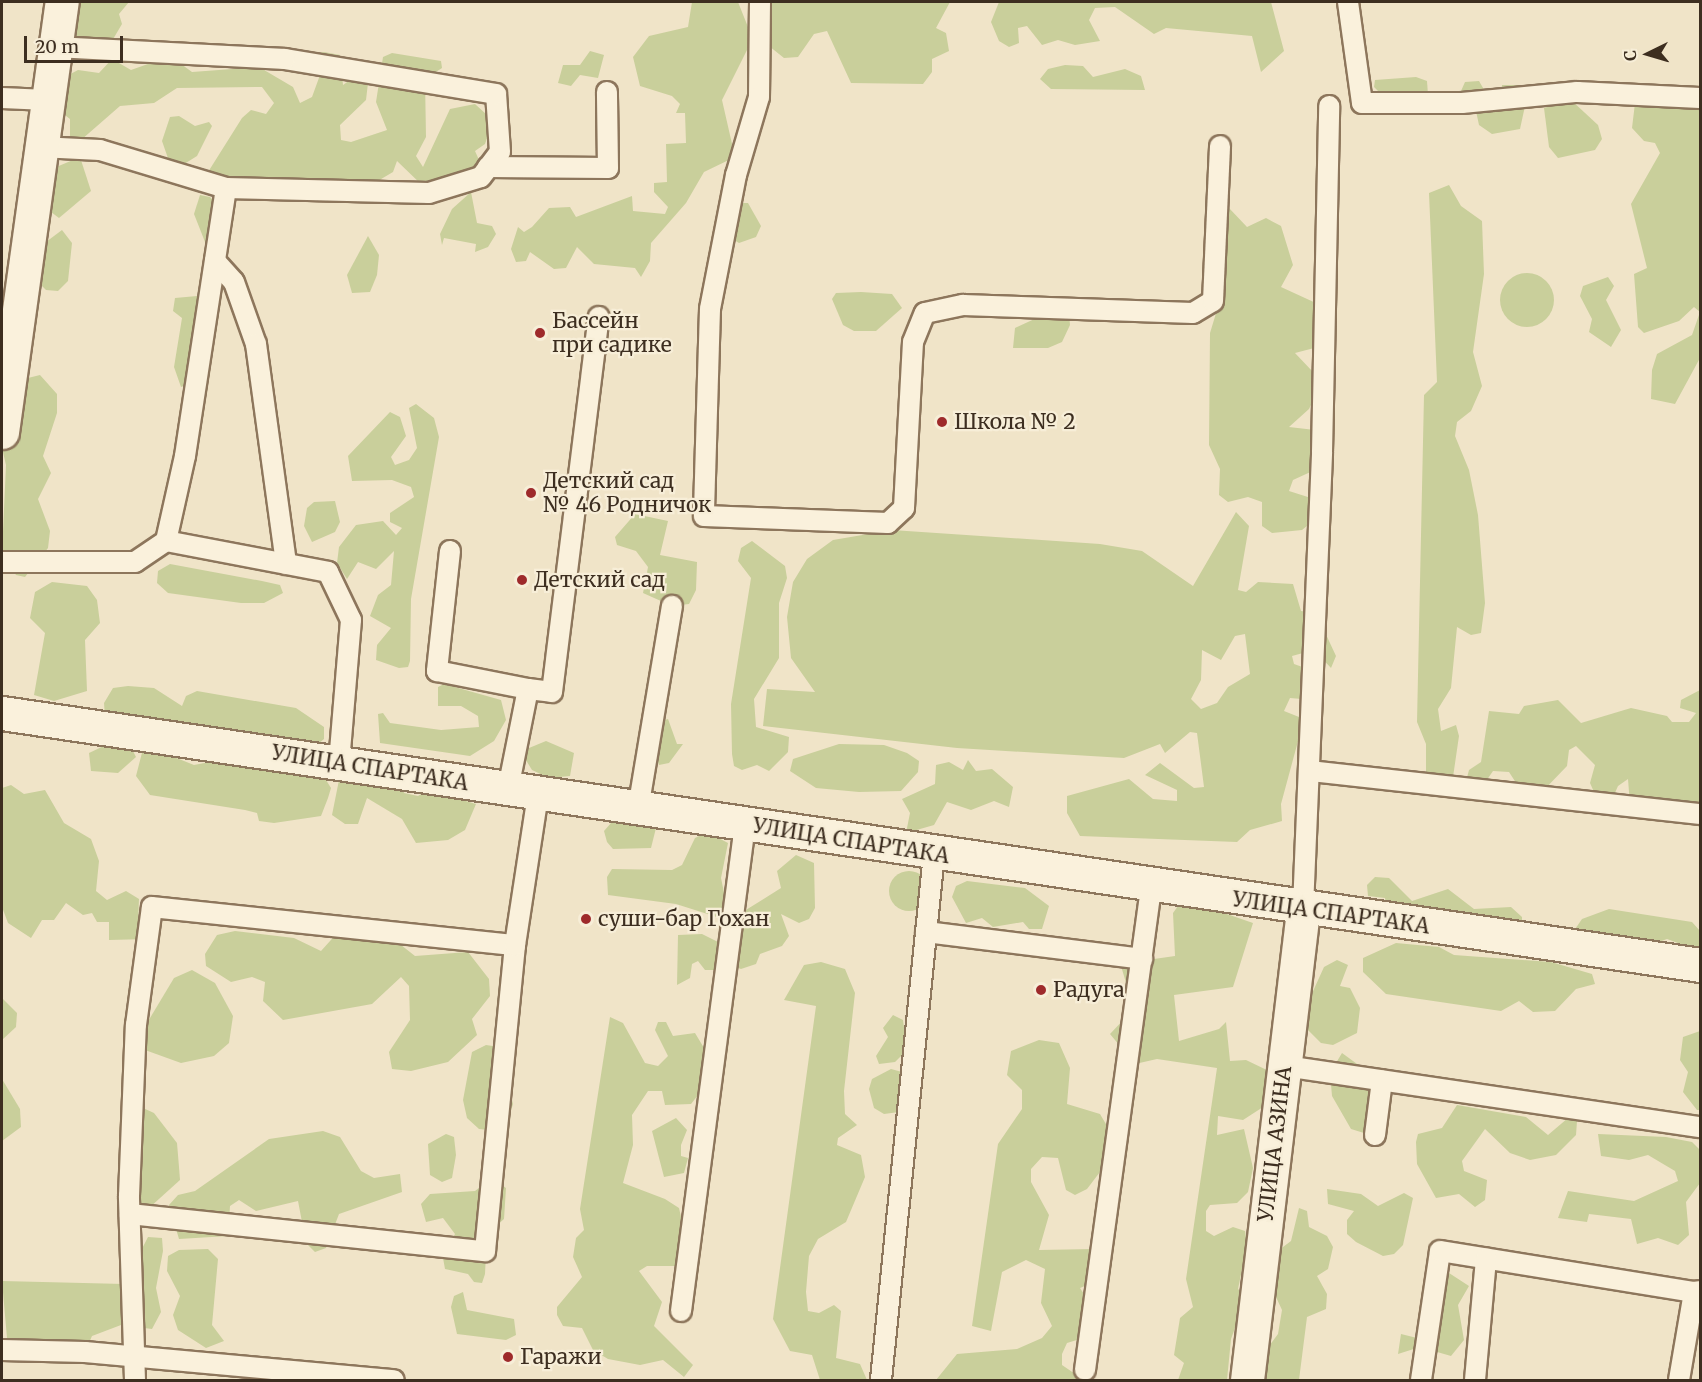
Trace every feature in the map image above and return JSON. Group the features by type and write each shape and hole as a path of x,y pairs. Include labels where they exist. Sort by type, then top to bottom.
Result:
{"street":[{"path":"2,432 62,2"},
{"name":"УЛИЦА СПАРТАКА","path":"2,713 934,854 1701,965"},
{"name":"УЛИЦА АЗИНА","path":"1247,1380 1303,908"}],"lane":[{"path":"760,2 759,97 736,174 710,309 705,516 888,523 904,508 913,342 925,314 963,305 1193,313 1213,301 1220,146"},
{"path":"1348,2 1362,103 1462,103 1578,92 1701,98"},
{"path":"40,147 100,150 226,188 429,193 481,177 500,152 496,94 285,59 55,47"},
{"path":"488,167 608,168 607,92"},
{"path":"2,98 47,100"},
{"path":"1303,908 1310,771 1329,106"},
{"path":"2,562 135,562 166,540 185,456 226,188"},
{"path":"215,261 234,282 256,344 286,564"},
{"path":"450,551 437,671 552,692 599,317"},
{"path":"166,540 328,572 351,620 339,764"},
{"path":"638,809 672,606"},
{"path":"130,1214 485,1251 515,945 528,689"},
{"path":"1310,771 1701,814"},
{"path":"681,1311 746,825"},
{"path":"881,1380 934,854"},
{"path":"1085,1370 1151,886"},
{"path":"135,1380 130,1214 136,1025 152,907 515,945"},
{"path":"926,932 1142,959"},
{"path":"1285,1066 1701,1127"},
{"path":"1375,1135 1382,1080"},
{"path":"1420,1380 1440,1251 1697,1291 1679,1380"},
{"path":"1475,1380 1486,1258"},
{"path":"2,1350 136,1357 394,1380"}],"green space":[{"path":"68,2 129,2 119,14 122,24 109,46 76,40 66,31"},
{"path":"692,2 738,2 750,32 751,42 722,100 735,157 704,172 686,203 651,243 650,261 641,277 635,268 594,264 577,247 566,268 554,269 530,252 526,261 516,262 511,249 518,227 524,232 532,227 549,208 570,207 576,217 632,196 633,211 665,214 668,207 654,192 654,183 667,182 666,144 686,143 685,113 676,113 680,104 672,96 640,86 633,57 649,36 688,27"},
{"path":"760,2 950,2 936,28 946,33 949,51 932,59 932,72 923,84 851,83 827,31 814,34 798,57 784,58 769,46"},
{"path":"999,2 1271,2 1284,51 1261,72 1252,36 1166,28 1154,34 1115,7 1095,8 1089,20 1100,41 1075,45 1058,40 1042,45 1027,26 1018,28 1019,43 1009,47 999,41 991,22"},
{"path":"590,51 604,55 598,78 580,75 571,86 558,83 563,65 580,65"},
{"path":"324,52 340,55 343,85 353,78 368,83 366,100 340,125 341,140 351,142 387,130 376,102 383,57 392,53 441,61 442,68 425,79 426,137 416,156 423,167 450,109 475,104 487,115 490,129 485,144 475,151 479,160 474,171 424,187 397,161 393,172 371,185 305,201 292,190 203,180 242,118 251,110 266,114 274,103 262,87 177,88 154,103 120,106 81,140 70,137 70,119 61,112 63,78 78,70 99,73 112,59 131,70 179,53 181,64 192,72 259,67 293,87 300,103 312,97 320,75 306,55"},
{"path":"1065,65 1083,66 1093,77 1125,69 1141,76 1145,90 1051,89 1040,79 1048,69"},
{"path":"1416,77 1427,81 1428,95 1379,92 1374,87 1375,80"},
{"path":"1479,81 1490,100 1501,99 1502,85 1521,85 1527,97 1520,129 1492,134 1479,125 1476,111 1462,103 1461,91 1465,82"},
{"path":"1571,100 1598,125 1602,139 1595,150 1558,158 1549,147 1544,108"},
{"path":"1635,103 1700,104 1700,312 1694,307 1679,321 1644,333 1638,327 1634,274 1647,268 1631,204 1660,153 1655,143 1644,141 1632,128"},
{"path":"179,116 195,126 209,122 212,126 197,156 181,166 170,164 162,141 170,117"},
{"path":"80,157 91,191 59,218 43,206 54,168"},
{"path":"1449,185 1461,206 1482,221 1484,274 1473,352 1482,386 1471,411 1457,422 1455,436 1469,470 1478,515 1485,603 1481,633 1471,635 1457,627 1451,688 1438,709 1441,731 1456,725 1459,736 1452,784 1426,781 1426,744 1417,722 1424,395 1437,382 1429,193"},
{"path":"471,192 477,223 492,226 496,234 488,247 475,252 476,244 444,238 442,245 440,234 452,209"},
{"path":"200,195 210,197 223,212 218,244 207,247 194,214"},
{"path":"731,203 748,203 761,226 756,237 739,243 731,238"},
{"path":"1217,208 1229,208 1247,227 1266,218 1281,226 1293,265 1281,287 1318,304 1318,347 1295,353 1313,372 1319,388 1309,409 1289,427 1315,430 1317,469 1293,480 1289,491 1311,498 1313,521 1302,530 1272,533 1262,526 1262,502 1248,497 1228,502 1219,495 1220,469 1209,445 1210,333 1217,310 1206,221"},
{"path":"62,230 72,243 68,281 58,291 46,290 38,282 42,245"},
{"path":"368,236 379,255 377,275 370,292 352,293 347,275"},
{"path":"1527,273 1537,275 1546,281 1552,290 1554,300 1552,310 1546,319 1537,325 1527,327 1517,325 1508,319 1502,310 1500,300 1502,290 1508,281 1517,275"},
{"path":"1608,277 1614,286 1606,300 1621,330 1611,347 1589,332 1592,319 1580,296 1583,286"},
{"path":"836,293 892,294 902,308 876,331 854,331 843,325 832,299"},
{"path":"197,296 215,331 189,384 181,387 174,367 182,318 173,311 175,298"},
{"path":"1049,297 1068,302 1070,325 1062,342 1048,348 1013,348 1015,328 1041,316"},
{"path":"1700,312 1700,358 1675,404 1651,399 1652,370 1657,354 1692,335"},
{"path":"40,375 57,394 57,413 43,456 51,473 38,499 50,531 48,548 25,577 16,575 2,554 6,465 2,448 24,379"},
{"path":"416,404 434,418 439,437 411,599 410,661 408,667 399,668 376,660 377,645 391,628 370,616 378,595 391,585 394,551 376,569 358,562 347,579 337,563 339,547 356,525 383,521 396,535 402,528 390,522 390,513 414,497 411,487 392,480 352,481 348,456 390,412 400,417 406,436 391,457 395,465 409,460 417,448 409,408"},
{"path":"335,501 340,522 335,532 312,542 304,526 307,508 314,502"},
{"path":"1236,512 1249,526 1238,590 1246,592 1258,582 1293,584 1301,611 1316,613 1336,656 1331,668 1314,650 1292,656 1294,664 1308,669 1313,700 1290,698 1284,711 1304,719 1281,804 1282,821 1250,830 1237,842 1080,836 1067,813 1067,796 1129,779 1153,799 1177,801 1177,790 1145,775 1160,763 1194,788 1204,787 1197,733 1190,732 1165,753 1160,744 1124,758 957,748 763,726 767,689 815,692 791,658 787,617 793,582 807,559 833,540 892,530 1100,544 1142,551 1193,586","holes":["1245,634 1250,674 1228,687 1217,703 1201,709 1191,699 1201,680 1202,650 1221,660 1235,636"]},
{"path":"635,514 668,521 660,555 697,562 696,590 689,604 672,606 643,593 648,567 636,551 617,545 615,537"},
{"path":"752,541 785,566 787,578 779,603 779,658 754,699 756,727 789,737 788,752 769,771 757,765 742,770 734,766 732,754 731,704 751,578 738,561 741,548"},
{"path":"170,564 280,585 283,593 264,603 241,603 168,593 157,583 158,571"},
{"path":"52,582 87,586 97,600 100,623 85,640 87,691 54,701 34,695 45,633 30,618 35,592"},
{"path":"444,684 501,700 506,720 494,741 470,756 380,743 378,714 383,713 390,723 441,730 479,727 478,716 461,706 438,706 438,687"},
{"path":"128,686 154,688 182,706 186,696 197,691 296,708 324,727 324,739 318,744 105,717 104,703 113,688"},
{"path":"1700,690 1700,828 1692,820 1665,820 1630,805 1628,779 1618,786 1611,802 1598,801 1590,783 1595,765 1576,746 1569,750 1567,766 1540,794 1522,792 1509,772 1493,771 1482,787 1465,785 1469,770 1481,762 1489,711 1519,714 1524,706 1558,700 1581,723 1631,708 1667,716 1672,722 1689,722 1696,713 1680,708 1681,700"},
{"path":"668,719 677,744 683,744 669,763 659,765 654,750 658,722"},
{"path":"546,741 574,753 570,776 549,778 532,770 524,757 529,748"},
{"path":"108,744 131,747 136,757 118,773 91,771 89,753"},
{"path":"839,744 884,745 907,753 919,761 918,772 901,791 859,792 816,788 790,771 793,759"},
{"path":"144,745 194,765 220,760 321,772 331,788 321,816 274,823 259,821 257,813 245,810 150,795 136,776"},
{"path":"968,760 976,771 992,769 1013,787 1009,807 994,801 971,810 947,802 934,825 906,833 910,813 902,799 935,784 936,765 949,762 963,770"},
{"path":"347,777 359,783 402,783 404,793 418,796 428,790 476,804 465,830 448,840 416,843 402,819 367,798 358,824 345,824 332,815 339,780"},
{"path":"11,785 24,794 45,790 64,823 91,839 99,861 96,891 107,900 126,891 139,899 138,922 149,928 148,939 109,940 109,922 97,922 92,913 83,915 66,903 54,920 42,920 31,938 8,923 2,907 2,788"},
{"path":"637,820 656,828 651,848 613,849 607,842 604,831 611,823"},
{"path":"707,832 728,843 721,878 728,912 720,918 676,904 608,895 607,877 612,869 672,870 682,865 695,838"},
{"path":"796,855 814,863 815,908 809,919 799,923 781,914 789,936 782,946 760,954 756,964 741,969 733,966 741,913 781,888 777,871"},
{"path":"909,871 917,872 923,877 928,883 928,899 923,905 917,910 909,911 901,910 895,905 890,899 889,891 890,883 895,877 901,872"},
{"path":"1375,877 1389,878 1412,901 1448,889 1474,909 1511,907 1522,917 1522,928 1386,905 1385,898 1368,896 1367,885"},
{"path":"967,881 1025,888 1049,906 1042,929 1029,929 1023,922 993,927 982,918 966,923 952,897 956,886"},
{"path":"1183,899 1253,923 1233,987 1174,995 1179,1041 1219,1029 1226,1022 1230,1061 1246,1060 1275,1074 1274,1100 1243,1120 1218,1116 1217,1135 1244,1129 1253,1168 1248,1192 1237,1203 1210,1205 1206,1211 1206,1231 1214,1236 1233,1227 1245,1231 1247,1245 1238,1289 1246,1297 1231,1339 1227,1380 1178,1380 1184,1363 1174,1355 1180,1318 1193,1307 1186,1279 1217,1068 1157,1059 1135,1064 1110,1034 1126,1017 1137,990 1127,986 1121,966 1143,951 1154,959 1175,956 1173,913"},
{"path":"1609,909 1692,922 1700,931 1700,957 1681,952 1678,943 1667,939 1656,943 1634,937 1621,949 1571,935 1582,919"},
{"path":"235,931 294,938 321,951 339,931 400,933 401,945 415,956 468,952 489,979 490,996 472,1019 477,1035 448,1062 411,1071 392,1069 389,1052 410,1020 409,986 401,977 372,1004 283,1020 263,1001 265,982 252,977 231,982 206,966 205,954 217,935"},
{"path":"702,934 720,943 717,970 705,970 698,961 692,964 690,978 677,985 678,935"},
{"path":"1396,943 1439,947 1454,955 1551,962 1592,974 1595,984 1576,989 1555,1011 1533,1012 1519,1001 1501,1011 1386,994 1363,972 1363,958"},
{"path":"1337,960 1348,965 1340,986 1350,988 1360,1008 1357,1033 1333,1045 1321,1043 1306,1028 1304,1011 1324,967"},
{"path":"821,962 845,969 855,993 844,1091 845,1114 857,1125 838,1138 837,1145 861,1155 865,1177 846,1222 818,1239 809,1256 806,1292 808,1311 819,1313 834,1305 841,1311 836,1358 860,1364 867,1380 820,1380 812,1355 790,1351 773,1319 816,1006 784,1000 804,965"},
{"path":"192,970 215,983 233,1016 229,1043 214,1056 181,1063 145,1050 141,1033 174,978"},
{"path":"2,998 17,1013 16,1027 2,1040"},
{"path":"893,1015 903,1020 907,1050 895,1062 879,1064 876,1056 888,1037 883,1028"},
{"path":"610,1017 623,1023 645,1063 658,1066 668,1056 655,1030 658,1022 666,1022 673,1036 695,1033 710,1058 709,1081 691,1104 665,1105 662,1091 648,1091 632,1115 633,1145 623,1183 665,1199 679,1208 681,1217 691,1219 678,1266 647,1266 639,1271 662,1302 654,1326 693,1365 684,1377 663,1360 640,1365 608,1359 593,1350 582,1328 563,1326 557,1315 557,1307 582,1277 573,1257 576,1238 584,1230 580,1209"},
{"path":"1700,1031 1700,1110 1697,1110 1683,1092 1688,1072 1680,1060 1683,1037"},
{"path":"1039,1040 1059,1043 1070,1068 1067,1104 1100,1114 1110,1131 1103,1168 1087,1189 1075,1195 1066,1190 1058,1158 1042,1157 1031,1169 1031,1182 1049,1215 1039,1250 1094,1249 1097,1281 1080,1288 1089,1302 1080,1339 1067,1343 1062,1354 1062,1365 1084,1380 936,1380 957,1354 1017,1349 1042,1338 1052,1326 1041,1303 1045,1269 1026,1260 1002,1272 991,1331 972,1326 998,1144 1022,1109 1022,1090 1007,1075 1011,1051"},
{"path":"486,1045 506,1048 514,1063 508,1083 513,1104 509,1117 489,1130 479,1129 467,1118 463,1100 472,1052"},
{"path":"1342,1053 1364,1069 1371,1094 1389,1099 1391,1111 1364,1133 1351,1129 1332,1096 1330,1073"},
{"path":"891,1069 902,1072 899,1112 884,1114 874,1108 869,1089 872,1079"},
{"path":"2,1079 20,1109 21,1127 2,1141"},
{"path":"1457,1105 1526,1117 1548,1135 1568,1118 1577,1121 1576,1135 1556,1155 1530,1160 1510,1153 1485,1129 1462,1161 1464,1171 1487,1180 1485,1200 1475,1207 1459,1194 1436,1198 1417,1164 1416,1142 1418,1134 1442,1128"},
{"path":"143,1108 154,1113 177,1143 180,1180 149,1208 129,1196 132,1118"},
{"path":"676,1118 687,1130 681,1145 681,1156 688,1158 684,1173 664,1177 652,1131"},
{"path":"323,1131 340,1137 361,1171 374,1178 400,1174 402,1192 339,1214 326,1248 315,1252 306,1243 298,1201 256,1211 239,1200 230,1206 228,1236 179,1239 169,1205 178,1195 195,1191 269,1139"},
{"path":"446,1134 454,1137 456,1155 452,1178 442,1182 430,1175 428,1144"},
{"path":"1598,1134 1666,1137 1692,1142 1700,1150 1700,1183 1686,1202 1689,1235 1678,1245 1658,1238 1637,1244 1631,1219 1589,1214 1587,1222 1558,1218 1568,1191 1634,1201 1678,1181 1675,1171 1648,1155 1629,1160 1601,1156"},
{"path":"492,1178 506,1188 504,1219 487,1234 485,1274 482,1283 474,1282 468,1274 445,1269 443,1258 455,1234 443,1218 426,1222 421,1204 430,1194 475,1191"},
{"path":"1327,1189 1361,1194 1378,1206 1404,1193 1413,1198 1403,1245 1394,1254 1383,1256 1356,1242 1347,1234 1347,1220 1354,1211 1328,1204"},
{"path":"1299,1208 1307,1211 1309,1227 1327,1236 1333,1247 1328,1269 1317,1276 1327,1294 1326,1309 1307,1317 1299,1380 1265,1380 1261,1357 1278,1334 1282,1310 1270,1284 1279,1250 1291,1241"},
{"path":"148,1237 162,1238 163,1251 156,1288 161,1312 152,1329 121,1325 92,1336 85,1352 30,1351 7,1338 2,1281 124,1284"},
{"path":"208,1249 218,1259 212,1325 224,1341 206,1348 178,1330 173,1315 180,1296 167,1271 168,1256 179,1250"},
{"path":"1449,1273 1469,1286 1458,1305 1464,1340 1451,1356 1420,1347 1398,1354 1401,1334 1417,1338 1422,1333 1441,1278"},
{"path":"463,1292 467,1310 514,1319 516,1335 506,1340 457,1334 451,1307 454,1296"}],"place":[{"name":"Бассейн при садике","path":"540,333"},
{"name":"Школа № 2","path":"942,422"},
{"name":"Детский сад № 46 Родничок","path":"531,493"},
{"name":"Детский сад","path":"522,580"},
{"name":"суши-бар Гохан","path":"586,919"},
{"name":"Радуга","path":"1041,990"},
{"name":"Гаражи","path":"508,1357"}]}
